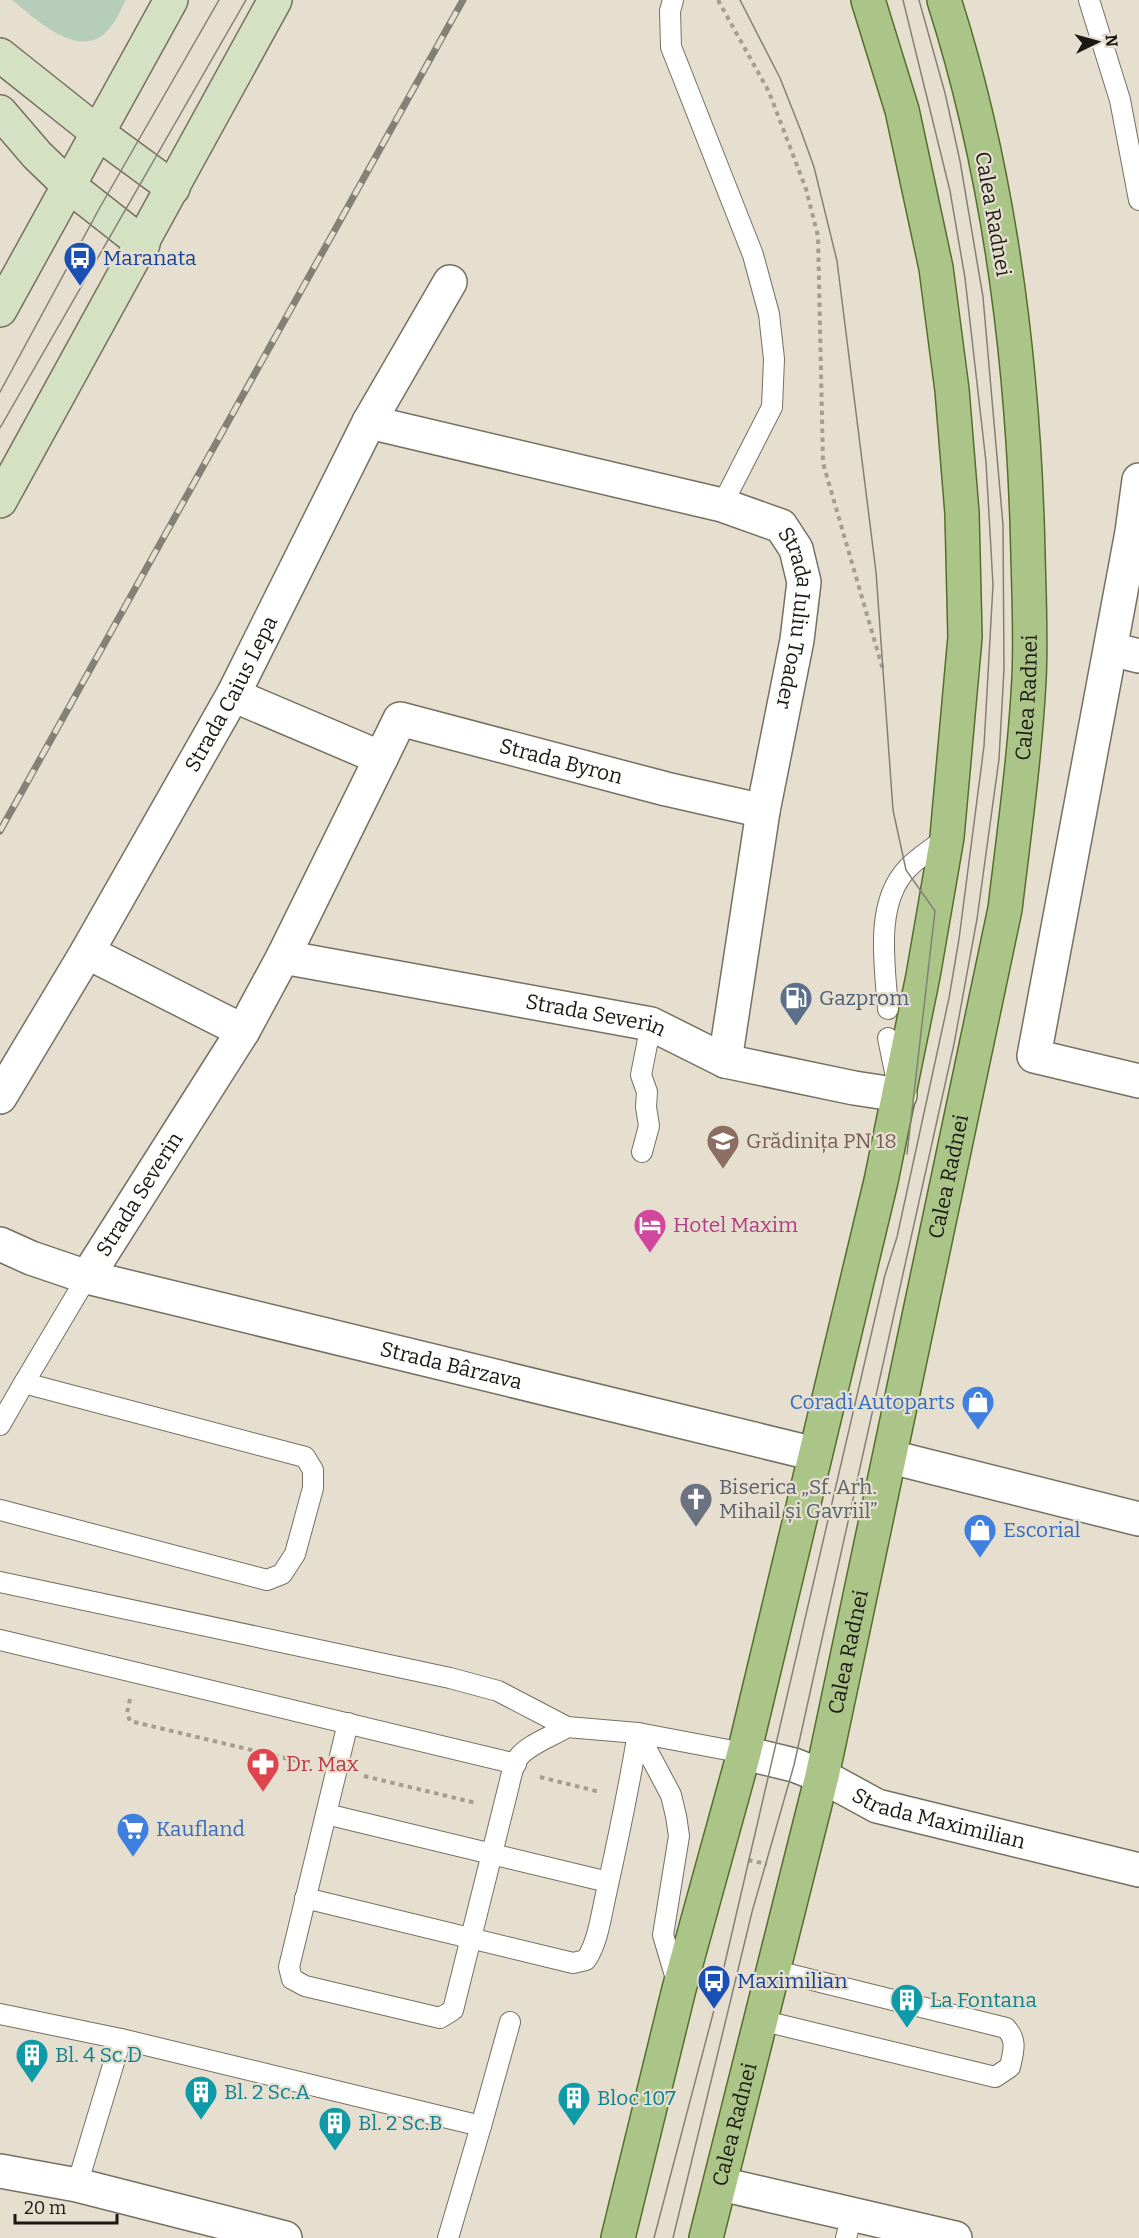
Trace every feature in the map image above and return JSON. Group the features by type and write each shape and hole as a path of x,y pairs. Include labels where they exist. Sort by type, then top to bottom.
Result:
{"main road":[{"path":"0,310 171,0"},
{"path":"0,501 275,0"},
{"path":"618,2238 679,1989 744,1753 900,1095 946,837 965,637 962,513 952,390 936,268 902,110 868,0"},
{"name":"Calea Radnei","path":"706,2238 822,1776 1005,909 1020,787 1029,678 1027,483 1017,363 989,180 972,99 944,0"},
{"path":"0,55 98,133 173,188"},
{"path":"0,112 37,155 68,185 143,244"}],"street":[{"name":"Strada Caius Lepa","path":"0,1097 87,952 233,695 369,422 450,282"},
{"name":"Strada Iuliu Toader","path":"369,422 722,505 781,526 796,549 804,582 797,640 763,811 725,1061"},
{"path":"1139,480 1132,532 1125,653 1034,1056 1139,1081"},
{"path":"233,695 375,755"},
{"name":"Strada Byron","path":"375,755 400,719 666,789 763,811"},
{"name":"Strada Severin","path":"87,1277 243,1031 283,957 375,755"},
{"path":"87,952 243,1031"},
{"name":"Strada Severin","path":"283,957 651,1024 725,1061 854,1088 900,1095"},
{"name":"Strada Bârzava","path":"0,1244 31,1258 87,1277 815,1454"},
{"path":"891,1457 1139,1519"},
{"name":"Strada Maximilian","path":"744,1753 794,1765 822,1776 877,1806 1139,1870"},
{"path":"0,2171 77,2185 285,2238"},
{"path":"721,2184 849,2226 955,2238"}],"lane":[{"path":"673,0 670,11 670,47 753,255 769,314 774,359 772,407 722,505"},
{"path":"1089,0 1120,100 1139,200"},
{"path":"888,1009 885,947 888,908 894,888 906,870 946,837"},
{"path":"642,1152 649,1126 646,1107 647,1092 641,1075 651,1024"},
{"path":"888,1038 900,1095"},
{"path":"0,1425 87,1277"},
{"path":"0,1510 267,1580 282,1574 295,1554 313,1488 313,1470 305,1457 24,1383"},
{"path":"0,1582 450,1678 498,1691 567,1727 638,1733 744,1753"},
{"path":"0,1640 516,1764"},
{"path":"348,1723 289,1967 292,1979 305,1986 431,2016 447,2016 453,2010 516,1764 529,1747 544,1742 567,1727"},
{"path":"305,1898 573,1963 586,1960 592,1951 608,1882 627,1799 638,1733"},
{"path":"638,1733 671,1795 676,1816 679,1836 663,1935 679,1989"},
{"path":"326,1814 608,1882"},
{"path":"760,2020 995,2077 1010,2067 1015,2045 1013,2036 1006,2028 772,1970"},
{"path":"0,2014 121,2039 481,2126"},
{"path":"448,2238 510,2022"},
{"path":"77,2185 121,2039"}],"path":[{"path":"718,0 769,92 806,189 818,236 823,464 883,670"}],"green space":[{"path":"12,0 126,0 112,25 101,37 88,41 75,40 47,28"}],"tram line":[{"path":"0,392 99,209 219,0"},
{"path":"0,428 246,0"},
{"path":"740,0 780,78 801,131 814,167 837,261 876,572 893,810 906,870 935,911 907,1154"},
{"path":"654,2238 714,2010 885,1275 897,1237 949,998 984,746 993,585 986,462 965,278 950,191 903,0"},
{"path":"673,2238 752,1912 794,1765 954,1044 977,919 999,759 1004,669 1003,525 983,297 960,161 945,93 919,0"}],"railway":[{"path":"0,831 463,0"}],"place":[{"name":"Maranata","path":"80,287"},
{"name":"Gazprom","path":"796,1027"},
{"name":"Grădinița PN 18","path":"723,1170"},
{"name":"Hotel Maxim","path":"650,1254"},
{"name":"Coradi Autoparts","path":"978,1431"},
{"name":"Biserica „Sf. Arh. Mihail și Gavriil”","path":"696,1528"},
{"name":"Escorial","path":"980,1559"},
{"name":"Dr. Max","path":"263,1793"},
{"name":"Kaufland","path":"133,1858"},
{"name":"Maximilian","path":"714,2010"},
{"name":"La Fontana","path":"907,2029"},
{"name":"Bl. 4 Sc.D","path":"32,2084"},
{"name":"Bl. 2 Sc.A","path":"201,2121"},
{"name":"Bloc 107","path":"574,2127"},
{"name":"Bl. 2 Sc.B","path":"335,2152"}]}
